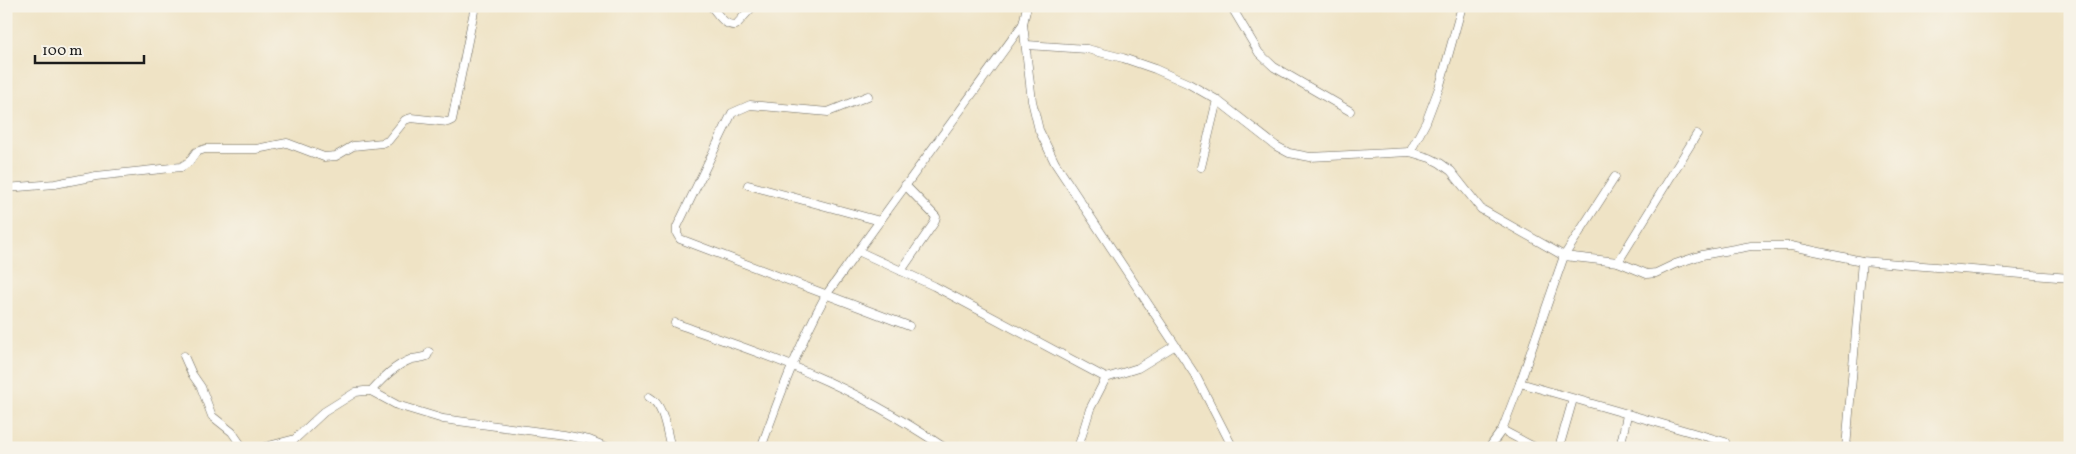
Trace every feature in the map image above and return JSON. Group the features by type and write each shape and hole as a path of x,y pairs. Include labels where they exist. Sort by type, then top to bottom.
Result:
{"street":[{"path":"6,188 55,184 96,176 181,167 189,162 196,152 205,149 256,149 287,143 324,157 336,156 353,146 382,143 388,140 401,123 411,118 448,122 452,120 475,6"},
{"path":"712,6 726,24 732,26 736,25 753,6"},
{"path":"761,448 791,366 807,330 826,295 1023,24 1028,6"},
{"path":"1231,6 1259,53 1274,67 1350,111"},
{"path":"1410,152 1426,122 1438,92 1462,6"},
{"path":"1023,24 1027,45 1032,101 1039,130 1055,164 1197,378 1233,448"},
{"path":"1027,45 1087,49 1123,58 1189,84 1216,100 1276,146 1289,152 1310,156 1410,152 1440,163 1451,171 1481,209 1564,256 1618,262 1647,274 1656,273 1702,255 1751,246 1792,246 1862,261 2070,278"},
{"path":"868,96 828,112 750,105 742,106 732,113 677,227 677,234 680,239 910,326"},
{"path":"1202,167 1216,100"},
{"path":"1618,262 1698,134"},
{"path":"1489,448 1502,430 1564,256 1615,177"},
{"path":"748,185 880,221"},
{"path":"901,272 934,224 936,217 905,185"},
{"path":"858,250 934,286 1106,378"},
{"path":"1846,448 1862,261"},
{"path":"675,323 791,366 846,390 934,445 945,448"},
{"path":"1078,448 1090,409 1106,378 1138,368 1174,346"},
{"path":"371,391 396,367 407,361 427,356 429,352"},
{"path":"184,356 192,374 201,387 212,416 232,432 243,448"},
{"path":"1520,383 1725,442"},
{"path":"261,448 295,439 324,412 356,392 371,391 397,405 443,419 564,435 589,440 609,448"},
{"path":"649,397 656,401 660,409 671,448"},
{"path":"1559,448 1573,399"},
{"path":"1620,448 1627,415"},
{"path":"1502,430 1536,448"}]}
